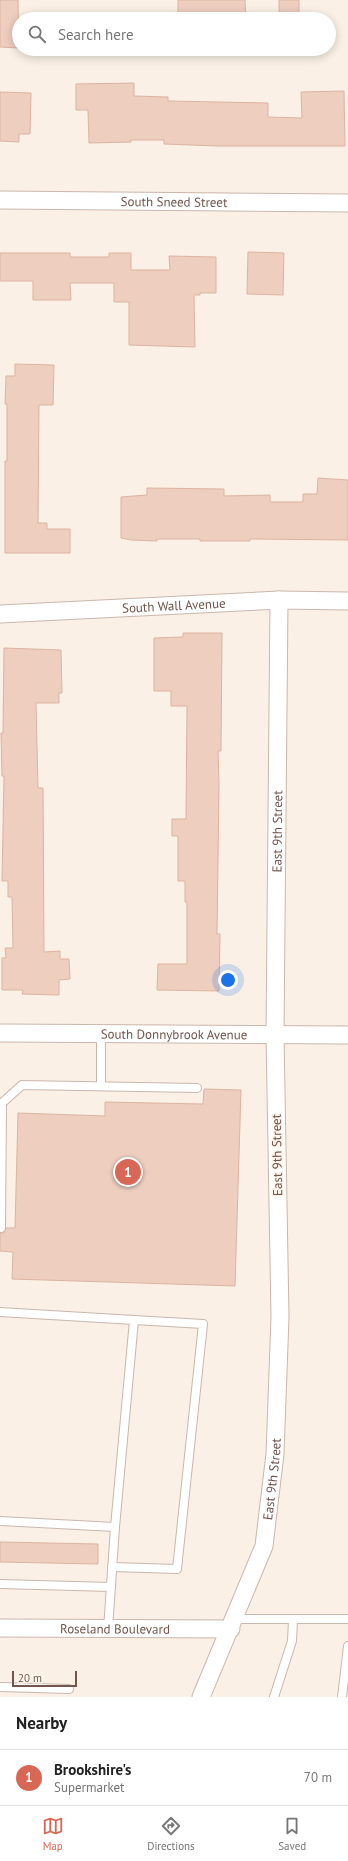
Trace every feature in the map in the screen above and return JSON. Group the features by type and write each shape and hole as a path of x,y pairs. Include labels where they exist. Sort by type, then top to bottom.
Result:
{"street":[{"name":"South Sneed Street","path":"0,200 348,203"},
{"name":"South Wall Avenue","path":"0,614 279,600 348,601"},
{"name":"East 9th Street","path":"202,1697 264,1546 275,1454 280,1317 275,1034 279,600"},
{"name":"South Donnybrook Avenue","path":"0,1033 348,1035"},
{"name":"Roseland Boulevard","path":"0,1628 108,1629 232,1624"}],"lane":[{"path":"101,1034 101,1086"},
{"path":"1,1228 1,1103 22,1085 197,1088"},
{"path":"0,1312 203,1324 177,1568 112,1566"},
{"path":"108,1629 115,1527 134,1320"},
{"path":"0,1521 115,1527"},
{"path":"0,1584 111,1587"},
{"path":"232,1624 293,1620 348,1619"},
{"path":"274,1697 292,1641 293,1620"},
{"path":"342,1697 348,1646"},
{"path":"0,1687 69,1689"}],"building":[{"path":"0,0 18,0 18,12 12,12 12,48 0,47"},
{"path":"178,0 245,0 246,12 178,12"},
{"path":"279,0 299,0 299,12 279,12"},
{"path":"134,83 134,96 168,97 168,101 268,103 268,117 302,118 301,92 344,91 345,146 218,146 164,144 164,140 131,140 131,142 89,143 88,110 76,110 76,84"},
{"path":"0,92 31,93 30,134 19,134 19,142 0,141"},
{"path":"248,252 284,253 283,295 247,294"},
{"path":"0,253 70,253 70,257 109,257 109,253 131,253 131,270 170,270 169,256 216,257 216,293 200,293 200,295 194,295 195,347 129,345 129,302 114,302 114,283 70,283 71,300 33,300 33,281 0,281"},
{"path":"15,364 54,365 53,405 39,405 38,523 47,523 47,529 70,529 70,553 5,553 5,461 7,461 7,404 5,404 6,376 15,376"},
{"path":"318,478 348,480 348,540 250,539 250,541 200,541 200,539 157,539 157,541 121,538 121,497 147,495 147,488 224,489 224,496 270,495 270,502 303,502 303,494 317,494"},
{"path":"183,633 222,633 221,751 218,751 217,934 220,934 219,991 157,990 158,964 187,964 187,902 185,902 185,881 178,881 178,836 172,836 172,819 186,819 187,706 171,706 171,691 154,691 154,638 183,637"},
{"path":"4,648 61,650 62,693 59,693 59,703 36,703 38,788 43,788 44,952 60,951 60,959 69,959 70,979 59,980 59,995 22,994 23,990 2,990 2,958 6,958 5,948 13,948 12,897 8,897 8,881 2,881 4,776 2,776 1,733 3,733"},
{"path":"204,1089 241,1090 235,1286 12,1279 13,1252 0,1251 0,1233 4,1233 6,1228 15,1228 18,1113 105,1116 105,1102 203,1104"},
{"path":"0,1542 98,1544 98,1564 0,1562"}],"place":[{"name":"Brookshire's","path":"128,1172"}]}
